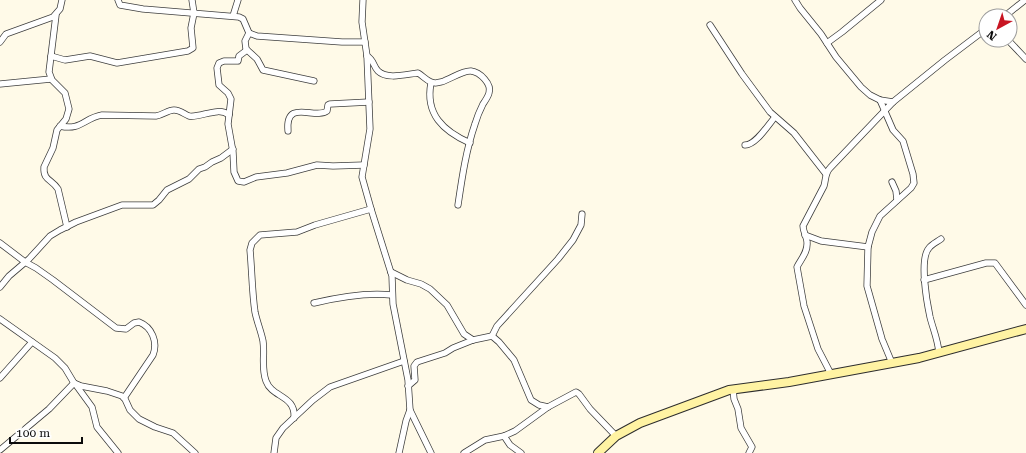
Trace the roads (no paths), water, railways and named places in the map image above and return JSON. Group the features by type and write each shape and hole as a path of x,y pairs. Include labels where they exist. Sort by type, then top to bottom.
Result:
{"main road":[{"path":"598,453 616,436 640,423 733,389 789,382 892,363 939,353 996,336 1026,329"}],"street":[{"path":"0,42 6,34 49,20 56,15 60,9 62,0"},
{"path":"118,0 120,4 131,7 242,18 249,32 257,36 342,42 365,42"},
{"path":"51,56 65,60 90,56 117,62 188,51 193,48 191,28 194,13 192,0"},
{"path":"233,16 238,0"},
{"path":"363,0 362,22 367,56 369,102 369,137 362,177 363,184 392,276 392,295 408,386 410,410 431,453"},
{"path":"796,0 800,8 814,24 836,57 861,87 870,95 880,100 893,102"},
{"path":"827,43 881,0"},
{"path":"1014,8 1025,0"},
{"path":"56,15 49,72 51,79 64,91 69,105 69,113 57,130 52,152 44,167 44,173 58,189 67,227"},
{"path":"710,25 742,74 775,118 794,133 826,174"},
{"path":"0,32 6,34"},
{"path":"249,32 245,41 247,50 257,59 264,71 314,81"},
{"path":"831,374 818,349 804,306 797,267 807,248 804,226 824,186 826,174 893,102 978,35"},
{"path":"1016,48 1026,59"},
{"path":"247,50 239,56 238,61 224,61 219,63 217,66 219,85 228,93 231,99 228,124 233,149 234,176 241,182 256,177 293,172 317,165 333,166 364,164"},
{"path":"367,56 372,60 377,70 383,74 400,75 418,73 431,83 440,82 465,72 472,71 476,72 488,83 489,93 477,120 463,170 458,205"},
{"path":"0,84 51,79"},
{"path":"431,83 429,96 436,118 444,127 458,138 470,143"},
{"path":"880,100 892,130 903,141 914,182 913,186 884,212 878,220 872,232 868,247 867,286 882,339 892,363"},
{"path":"288,131 288,121 290,117 298,112 323,113 327,111 328,105 330,104 369,102"},
{"path":"60,126 73,128 96,116 102,115 156,116 174,110 190,116 222,112 229,115"},
{"path":"745,144 749,145 757,139 775,118"},
{"path":"0,287 9,276 50,236 67,227 122,205 153,205 160,200 167,190 189,179 199,169 205,168 233,149"},
{"path":"892,182 895,188 897,200"},
{"path":"294,418 292,405 269,386 265,379 262,353 263,343 255,307 250,250 252,243 260,235 297,232 315,225 371,209"},
{"path":"492,336 497,326 558,259 573,240 581,226 582,214"},
{"path":"805,235 821,241 868,247"},
{"path":"939,353 937,338 928,309 924,270 926,252 928,248 941,239"},
{"path":"0,243 116,328 126,328 139,322 144,324 151,331 155,344 153,355 124,398"},
{"path":"924,280 986,263 995,263 1026,305"},
{"path":"391,272 430,289 447,305 464,334 474,340"},
{"path":"314,303 365,294 381,293 392,295"},
{"path":"0,319 55,358 65,368 92,407 97,427 118,453"},
{"path":"408,386 415,380 414,366 417,362 445,353 453,348 474,340 492,336"},
{"path":"492,336 514,360 531,400 539,405 548,407"},
{"path":"0,378 32,342"},
{"path":"274,453 278,434 313,400 330,387 404,361"},
{"path":"75,384 107,391 124,398 127,406 139,419 155,427 173,433 195,453"},
{"path":"0,450 49,409 75,384"},
{"path":"733,389 741,428 752,447 749,453"},
{"path":"464,453 485,440 504,436 548,407 576,392 616,436"},
{"path":"399,453 410,410"},
{"path":"504,436 510,445 521,453"}]}
